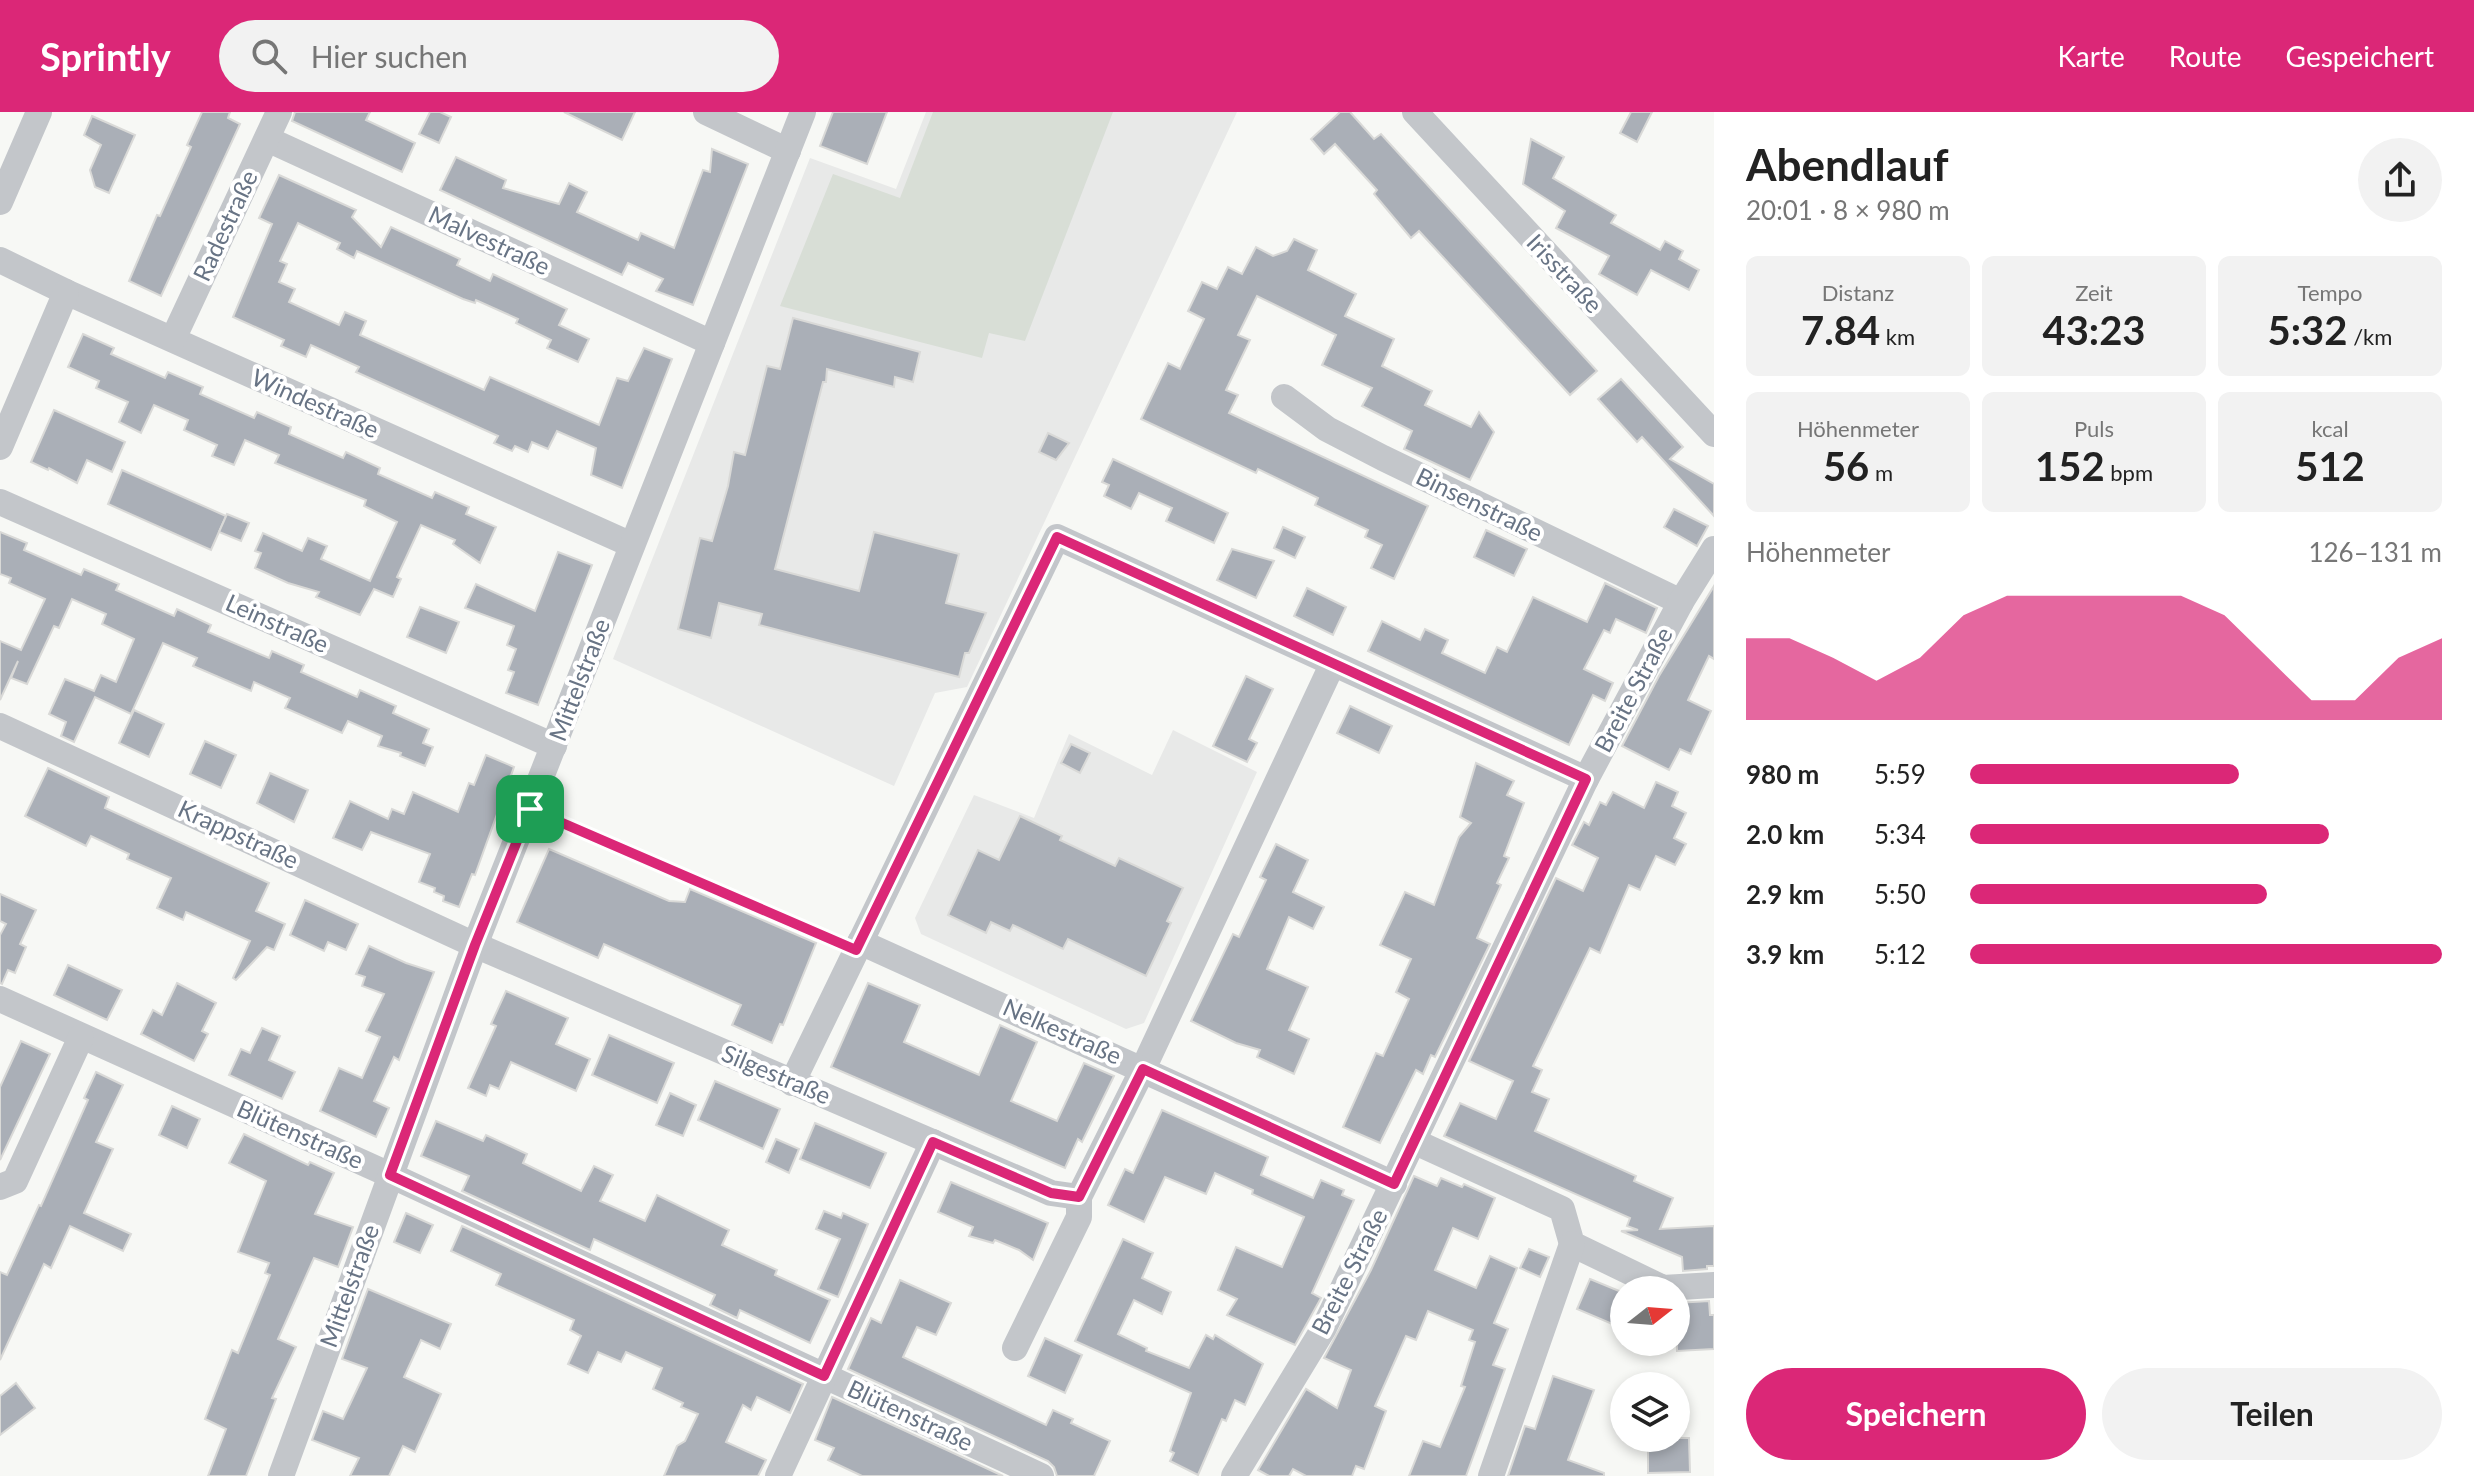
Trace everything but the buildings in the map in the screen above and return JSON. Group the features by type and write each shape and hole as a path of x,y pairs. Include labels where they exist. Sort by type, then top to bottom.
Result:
{"street":[{"path":"0,202 39,112"},
{"name":"Radestraße","path":"173,339 279,112"},
{"path":"706,112 788,151"},
{"name":"Mittelstraße","path":"281,1476 475,945 803,112"},
{"name":"Irisstraße","path":"1415,112 1714,434"},
{"name":"Malvestraße","path":"267,139 712,343"},
{"name":"Windestraße","path":"0,260 632,545"},
{"path":"0,447 66,292"},
{"name":"Binsenstraße","path":"1284,397 1327,429 1383,458 1681,602"},
{"name":"Leinstraße","path":"0,502 554,746"},
{"path":"792,1083 1057,537 1586,779"},
{"name":"Breite Straße","path":"1234,1476 1324,1328 1586,779 1681,602 1714,549"},
{"path":"1015,1348 1079,1217 1079,1197 1143,1069 1332,665"},
{"name":"Krappstraße","path":"0,726 475,945"},
{"name":"Silgestraße","path":"475,945 1051,1193 1079,1197"},
{"name":"Nelkestraße","path":"858,946 1143,1069 1394,1184"},
{"name":"Blütenstraße","path":"0,999 390,1175 1041,1476"},
{"path":"0,1187 15,1181 81,1037"},
{"path":"1413,1141 1562,1209 1572,1244 1491,1476"},
{"path":"778,1476 933,1142"},
{"path":"1572,1244 1663,1288 1714,1285"}],"lane":[{"path":"530,809 858,946"}],"shaded area":[{"path":"926,112 1237,112 967,687 935,693 894,786 613,659 810,158 896,189"},
{"path":"933,112 1113,112 1025,341 989,333 982,358 780,306 833,174 900,198"},
{"path":"1173,730 1257,772 1144,1023 1126,1029 921,934 915,918 974,795 1034,818 1069,734 1152,775"}],"route":[{"path":"1057,537 1586,779 1394,1184 1143,1069 1079,1197 1051,1193 933,1142 824,1376 390,1175 475,945 530,809 856,950 1057,537"}]}
